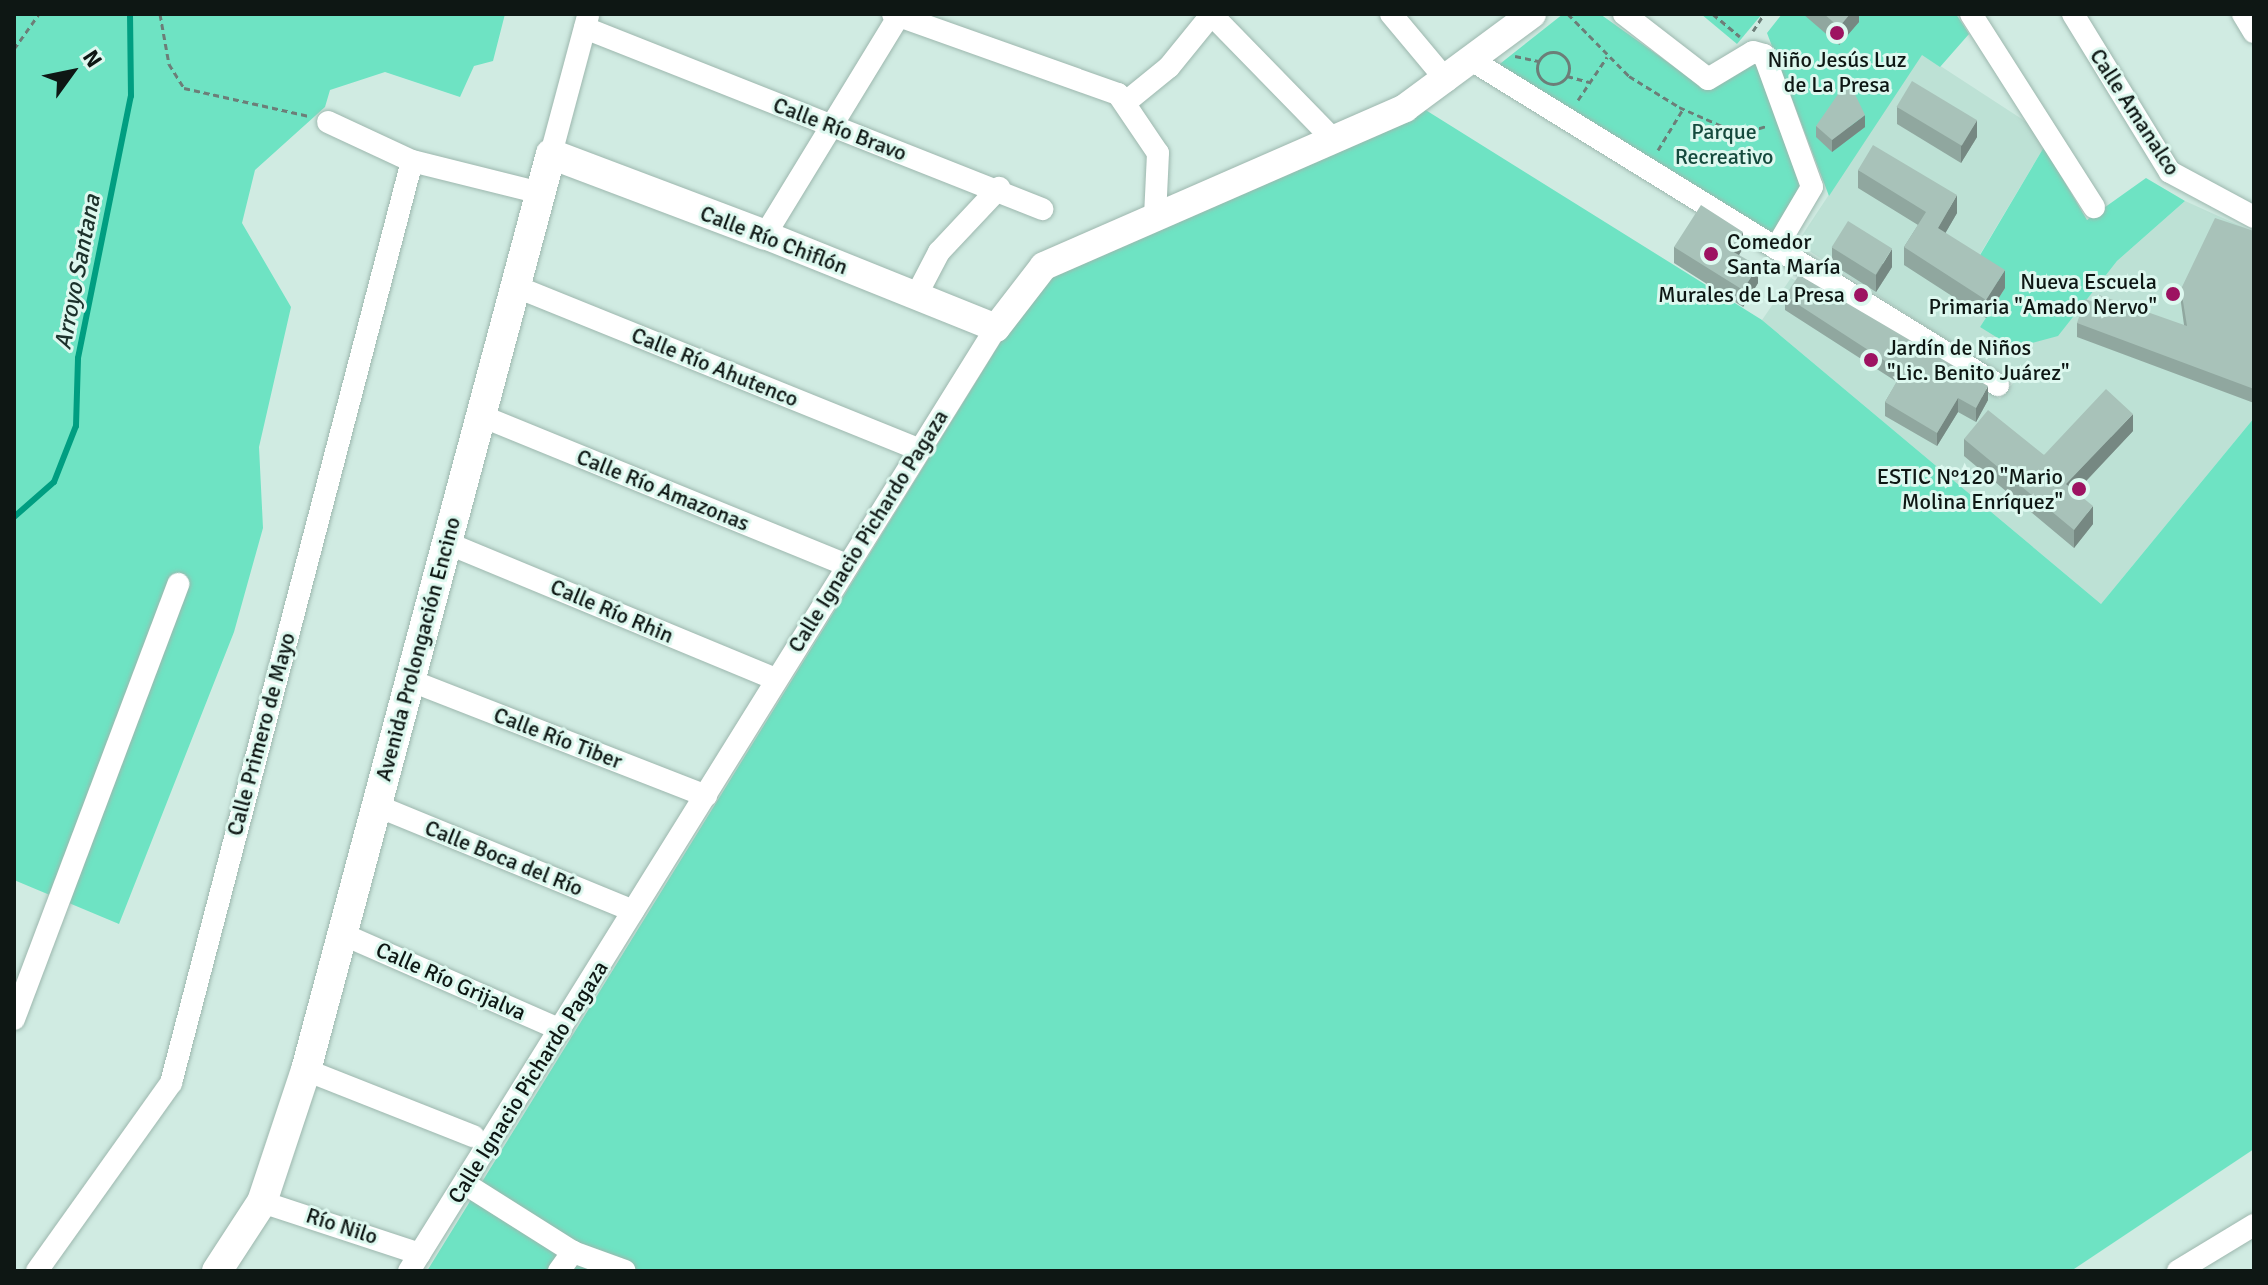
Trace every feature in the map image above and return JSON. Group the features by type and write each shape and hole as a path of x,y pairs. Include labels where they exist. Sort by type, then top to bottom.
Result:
{"main road":[{"name":"Avenida Prolongación Encino","path":"217,1271 262,1202 306,1070 340,933 447,543 512,285 551,154"},
{"name":"Calle Río Chiflón","path":"551,154 765,235"}],"street":[{"path":"1126,102 1169,67 1212,14 1334,140"},
{"path":"1391,14 1447,81"},
{"name":"Calle Ignacio Pichardo Pagaza","path":"415,1262 467,1185 917,449 996,328 1044,266 1334,140 1447,81 1532,14"},
{"path":"1624,14 1708,79 1759,51 1789,120 1812,192 1776,248"},
{"path":"1971,14 2094,207"},
{"name":"Calle Amanalco","path":"2073,14 2170,172 2254,217"},
{"path":"2243,14 2254,32"},
{"path":"765,235 897,15 1101,84 1126,102 1158,153 1155,216"},
{"name":"Calle Río Bravo","path":"587,21 830,126 999,188 1043,209"},
{"name":"Avenida Prolongación Encino","path":"551,154 587,21"},
{"path":"1473,61 1646,171 1998,385"},
{"path":"328,122 412,161 540,193"},
{"name":"Calle Primero de Mayo","path":"37,1271 171,1083 412,161"},
{"path":"916,296 939,252 999,188"},
{"name":"Calle Río Chiflón","path":"765,235 996,328"},
{"name":"Calle Río Ahutenco","path":"512,285 917,449"},
{"name":"Calle Río Amazonas","path":"479,415 847,565"},
{"name":"Calle Río Rhin","path":"447,543 776,679"},
{"path":"14,1019 178,584"},
{"name":"Calle Río Tiber","path":"409,680 706,796"},
{"name":"Calle Boca del Río","path":"375,805 633,911"},
{"name":"Calle Río Grijalva","path":"340,933 561,1030"},
{"path":"306,1070 473,1136"},
{"path":"467,1185 573,1252 625,1271"},
{"name":"Río Nilo","path":"262,1202 415,1262"},
{"path":"2178,1271 2254,1225"},
{"path":"559,1271 573,1252"}],"path":[{"path":"14,49 39,14"},
{"path":"160,14 169,64 184,88 328,122"},
{"path":"1568,14 1607,57 1683,109 1740,134 1789,120"},
{"path":"1713,14 1745,42 1764,14"},
{"path":"1567,76 1564,56 1542,57 1543,80 1567,76 1589,82"},
{"path":"1565,120 1607,57"},
{"path":"1646,171 1683,109"}],"shaded area":[{"path":"1922,54 2031,125 2044,147 1973,266 2005,288 1980,327 2058,335 2117,261 2185,201 2254,232 2254,418 2101,604 1762,320 1791,278 2000,399 2013,383 1797,243"}],"green space":[{"path":"14,14 505,14 493,61 474,66 460,97 385,72 330,90 325,107 255,170 242,223 291,307 259,447 263,528 234,632 119,924 14,880"},
{"name":"Parque Recreativo","path":"1563,14 1600,14 1704,88 1756,54 1802,192 1770,243 1496,67"},
{"path":"1701,14 1762,14 1737,44"},
{"path":"1782,14 1956,14 1969,34 1940,67 1922,55 1829,196 1767,33"},
{"path":"1424,109 1762,320 2101,604 2254,418 2254,1149 2071,1271 427,1271 1037,283"},
{"path":"2044,147 2087,220 2146,178 2185,201 2117,261 2058,336 2014,348 1980,327 2005,288 1973,267"}],"building":[{"path":"1824,14 1850,14 1839,27"},
{"path":"1912,81 1977,120 1962,146 1897,107"},
{"path":"1843,87 1853,90 1865,115 1832,140 1816,126"},
{"path":"1873,145 1957,195 1938,228 2005,270 1986,300 1904,247 1926,212 1858,170"},
{"path":"1701,205 1743,232 1732,251 1758,266 1743,290 1674,247"},
{"path":"2215,218 2254,231 2254,389 2077,323 2085,299 2096,303 2099,295 2187,326 2181,289"},
{"path":"1848,221 1892,249 1876,275 1832,247"},
{"path":"1799,275 1988,386 1976,408 1958,398 1937,433 1885,402 1902,372 1785,296"},
{"path":"2106,389 2133,414 2066,484 2093,506 2074,530 1964,439 1988,410 2044,455"}],"waterway":[{"name":"Arroyo Santana","path":"14,517 54,482 76,426 78,358 131,96 130,14"}],"place":[{"name":"Niño Jesús Luz de La Presa","path":"1837,33"},
{"name":"Comedor Santa María","path":"1711,254"},
{"name":"Nueva Escuela Primaria \"Amado Nervo\"","path":"2173,294"},
{"name":"Murales de La Presa","path":"1861,295"},
{"name":"Jardín de Niños \"Lic. Benito Juárez\"","path":"1871,360"},
{"name":"ESTIC N°120 \"Mario Molina Enríquez\"","path":"2079,489"}]}
